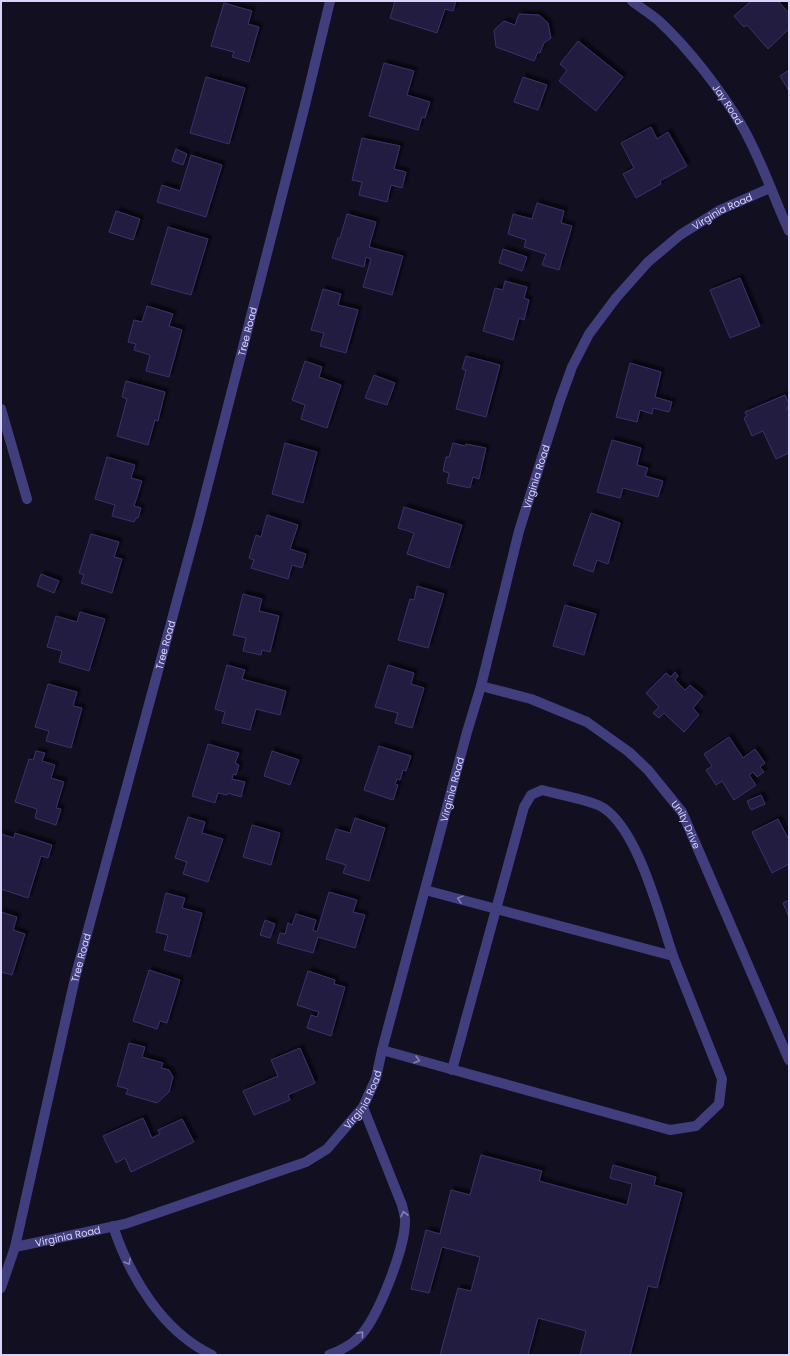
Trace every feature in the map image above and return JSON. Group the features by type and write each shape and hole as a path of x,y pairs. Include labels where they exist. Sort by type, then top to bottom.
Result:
{"street":[{"name":"Tree Road","path":"1,1288 15,1246 76,978 197,526 305,105 330,1"},
{"name":"Jay Road","path":"632,1 659,21 690,55 717,90 741,125 759,160 789,231"},
{"name":"Virginia Road","path":"15,1246 141,1219 306,1162 327,1149 363,1107 376,1078 382,1050 467,732 481,686 519,531 561,396 572,367 589,334 616,298 648,262 670,244 720,210 770,188"},
{"path":"1,409 27,499"},
{"name":"Unity Drive","path":"481,686 530,699 587,722 630,752 648,770 682,812 789,1060"},
{"path":"382,1050 452,1070 670,1130 696,1126 719,1104 722,1079 673,956 638,856 621,823 599,805 542,790 531,795 524,807 452,1070"},
{"path":"425,890 673,956"},
{"path":"329,1355 344,1348 358,1338 368,1326 388,1287 404,1234 405,1219 402,1205 363,1107"},
{"path":"113,1226 121,1249 148,1297 175,1331 198,1348 212,1355"}],"building":[{"path":"395,1 456,1 453,11 445,9 437,33 390,18"},
{"path":"751,1 778,1 789,13 789,29 768,49 747,25 744,27 734,16"},
{"path":"224,3 252,11 248,24 259,27 249,62 232,57 234,52 211,46"},
{"path":"519,14 539,15 548,23 551,38 544,43 540,53 538,52 534,61 496,47 494,30 504,21 515,25"},
{"path":"578,41 623,77 596,111 559,81 567,70 560,64"},
{"path":"384,63 414,71 407,95 430,102 425,118 422,117 418,130 369,116"},
{"path":"789,70 789,91 780,76"},
{"path":"206,77 245,88 229,144 190,133"},
{"path":"523,77 547,85 538,110 514,102"},
{"path":"651,127 657,139 668,132 687,166 660,181 661,184 636,198 623,174 634,168 621,143"},
{"path":"362,138 400,146 394,169 406,172 402,188 391,185 387,202 359,195 362,182 352,180"},
{"path":"176,149 187,154 183,165 172,161"},
{"path":"191,155 222,165 206,217 157,202 162,185 180,191"},
{"path":"537,203 564,211 561,223 572,226 559,270 542,265 546,254 524,247 526,240 508,234 513,214 532,219"},
{"path":"116,211 140,219 133,240 109,232"},
{"path":"347,214 376,222 369,247 403,256 392,295 363,287 371,259 366,257 364,267 332,258"},
{"path":"168,227 208,239 191,295 151,284"},
{"path":"503,249 527,257 522,271 499,263"},
{"path":"740,278 760,326 730,338 710,290"},
{"path":"505,281 527,287 524,298 529,300 524,320 519,318 513,340 483,331 495,288 503,290"},
{"path":"323,289 341,294 338,305 358,310 346,353 320,346 324,333 311,330"},
{"path":"147,306 173,314 169,326 182,330 169,377 146,371 150,355 134,350 136,344 128,342 134,320 142,322"},
{"path":"466,356 500,365 486,417 456,409 466,370 462,369"},
{"path":"305,361 322,367 319,377 341,385 327,428 301,419 305,405 292,400"},
{"path":"630,363 661,372 655,397 672,402 669,412 653,408 652,414 640,410 637,422 616,417"},
{"path":"374,375 395,383 387,405 365,398"},
{"path":"126,381 165,392 158,421 155,420 148,445 117,436 127,399 122,397"},
{"path":"785,395 789,404 787,409 789,412 789,453 776,459 763,431 752,436 744,418 747,416 745,412"},
{"path":"612,440 641,448 637,465 648,468 645,476 663,481 658,497 623,488 620,498 597,492"},
{"path":"285,443 317,452 303,503 272,494"},
{"path":"453,443 486,448 479,479 473,477 470,488 447,483 449,473 443,471 446,457 449,457"},
{"path":"107,457 135,465 131,478 142,481 134,506 141,508 138,518 136,518 134,522 112,516 115,505 95,499"},
{"path":"404,507 462,525 449,568 407,554 414,533 398,528"},
{"path":"591,513 620,523 608,564 597,560 593,572 573,565"},
{"path":"267,515 298,525 290,549 306,554 302,568 292,565 288,579 251,568 254,560 249,558 256,535 261,537"},
{"path":"91,534 119,542 114,557 122,559 112,593 81,583 84,575 79,573"},
{"path":"41,574 59,581 54,593 37,586"},
{"path":"417,586 444,594 428,648 398,640 410,599 414,600"},
{"path":"243,594 262,599 259,611 279,616 270,652 262,650 261,655 243,651 246,638 233,635"},
{"path":"565,605 596,614 584,655 553,646"},
{"path":"80,612 105,619 89,671 59,662 62,651 47,647 56,616 77,622"},
{"path":"227,665 245,670 242,679 286,691 280,715 256,709 250,730 222,723 225,712 215,709"},
{"path":"388,665 414,673 411,684 424,688 412,728 395,723 398,713 375,707"},
{"path":"675,672 678,676 675,680 685,690 690,685 703,696 693,708 699,715 684,732 664,713 659,718 653,713 659,707 646,693 666,673 671,677"},
{"path":"48,684 77,692 73,706 82,708 71,748 46,741 49,731 35,727"},
{"path":"729,737 743,758 755,749 765,763 760,767 764,772 757,777 753,772 749,775 756,785 734,800 722,781 716,785 706,770 712,766 704,754"},
{"path":"208,744 239,753 235,763 239,765 236,775 233,774 232,779 245,782 241,797 228,793 227,795 218,793 215,803 192,796"},
{"path":"379,746 411,756 406,771 403,770 400,780 397,779 395,784 398,785 393,800 364,790"},
{"path":"36,751 45,753 42,761 55,765 51,778 64,782 56,808 61,809 56,825 35,818 37,809 15,802 29,759 33,760"},
{"path":"272,751 299,760 290,785 264,776"},
{"path":"761,795 765,804 751,810 747,801"},
{"path":"188,817 205,822 202,833 223,839 208,882 183,874 187,862 175,858"},
{"path":"355,818 385,828 369,881 343,873 346,865 326,859 336,829 350,833"},
{"path":"778,819 789,840 789,864 772,873 752,832"},
{"path":"252,825 280,833 271,865 243,857"},
{"path":"15,833 52,845 48,858 41,856 28,898 1,889 1,834 14,838"},
{"path":"329,892 357,900 353,912 365,915 355,948 318,937 313,953 277,943 280,933 285,934 288,923 292,925 296,914 316,920 313,930 317,932"},
{"path":"166,893 185,898 182,908 202,913 190,957 164,950 168,935 156,932"},
{"path":"789,900 789,917 783,903"},
{"path":"1,912 17,917 13,930 25,934 12,975 1,972"},
{"path":"265,920 275,924 270,938 260,935"},
{"path":"149,970 180,980 167,1023 160,1021 157,1029 133,1021"},
{"path":"308,971 335,980 334,984 345,987 331,1036 307,1028 311,1015 317,1017 319,1012 297,1005"},
{"path":"129,1043 145,1047 142,1057 163,1063 161,1068 169,1070 173,1077 169,1092 157,1103 126,1094 128,1089 117,1086"},
{"path":"300,1048 315,1083 288,1095 290,1100 254,1115 243,1091 278,1076 271,1060"},
{"path":"143,1118 152,1138 160,1134 158,1130 182,1119 194,1142 131,1172 125,1158 116,1163 103,1136"},
{"path":"481,1155 542,1171 539,1181 627,1205 632,1184 610,1178 613,1165 656,1177 654,1185 682,1193 657,1288 648,1286 630,1355 580,1355 586,1331 538,1318 528,1355 440,1355 458,1288 471,1291 480,1257 442,1247 429,1293 411,1289 426,1230 440,1234 451,1190 470,1195"}]}
